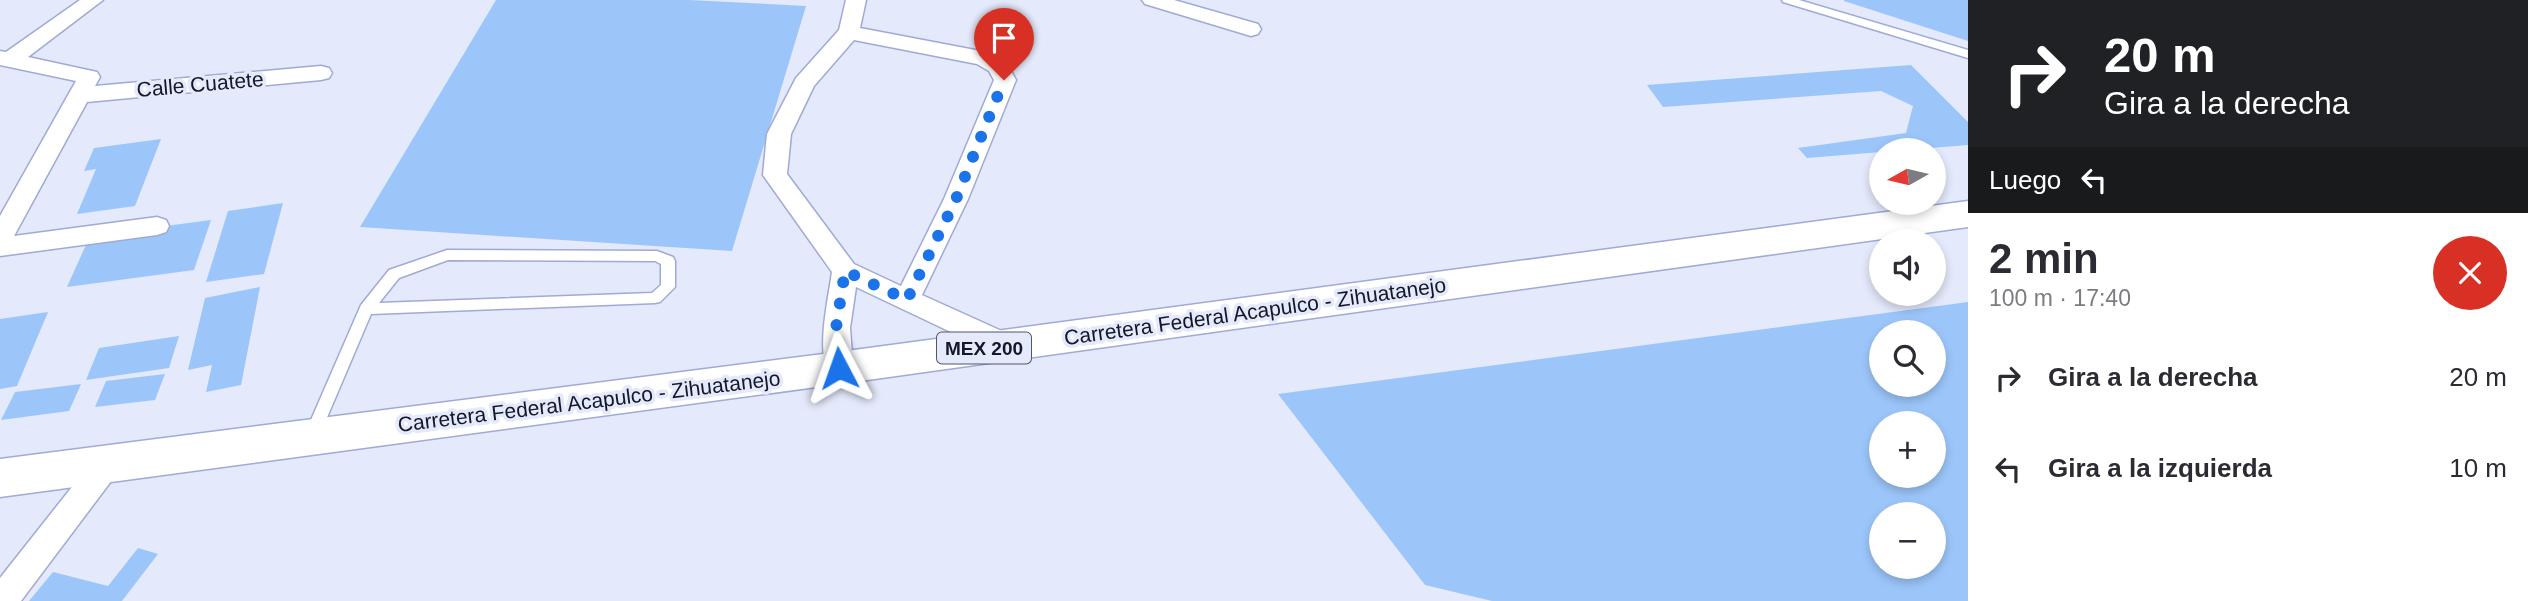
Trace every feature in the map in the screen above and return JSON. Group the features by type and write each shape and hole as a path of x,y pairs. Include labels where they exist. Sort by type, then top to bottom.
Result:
{"main road":[{"name":"Carretera Federal Acapulco - Zihuatanejo","path":"0,478 839,368 1968,214"}],"street":[{"path":"5,59 93,0"},
{"path":"856,0 849,32 804,83 779,134 775,174 845,271 1005,345"},
{"path":"1152,0 1251,29"},
{"path":"849,32 983,58 998,67 1004,80 956,199 907,300"},
{"name":"Calle Cuatete","path":"5,59 84,86 321,73"},
{"path":"0,238 84,86"},
{"path":"0,247 157,226"},
{"path":"839,368 836,328 845,271"},
{"path":"2,601 108,463"}],"lane":[{"path":"1787,0 1968,54"},
{"path":"311,437 366,309 394,274 447,255 657,256 668,261 668,287 655,298 366,309"}],"building":[{"path":"496,0 689,0 806,6 732,251 360,227"},
{"path":"1844,0 1968,0 1968,41 1844,1"},
{"path":"1911,65 1968,122 1968,145 1946,147 1946,138 1870,138 1906,133 1913,106 1881,91 1663,107 1647,85"},
{"path":"1869,138 1869,153 1807,158 1798,148"},
{"path":"161,139 135,206 77,214 96,169 84,171 94,148"},
{"path":"283,203 264,274 206,282 228,211"},
{"path":"211,220 194,270 67,287 90,236"},
{"path":"260,287 241,385 206,392 212,365 188,370 205,298"},
{"path":"1968,302 1968,601 1492,601 1425,585 1278,394"},
{"path":"48,312 17,386 0,389 0,319"},
{"path":"179,336 169,368 86,380 99,348"},
{"path":"165,374 155,400 95,407 106,381"},
{"path":"81,384 69,411 1,420 15,392"},
{"path":"138,548 158,554 122,601 29,601 53,572 108,586"}],"route":[{"path":"839,368 836,328 845,271 907,300 956,199 1004,80"}]}
